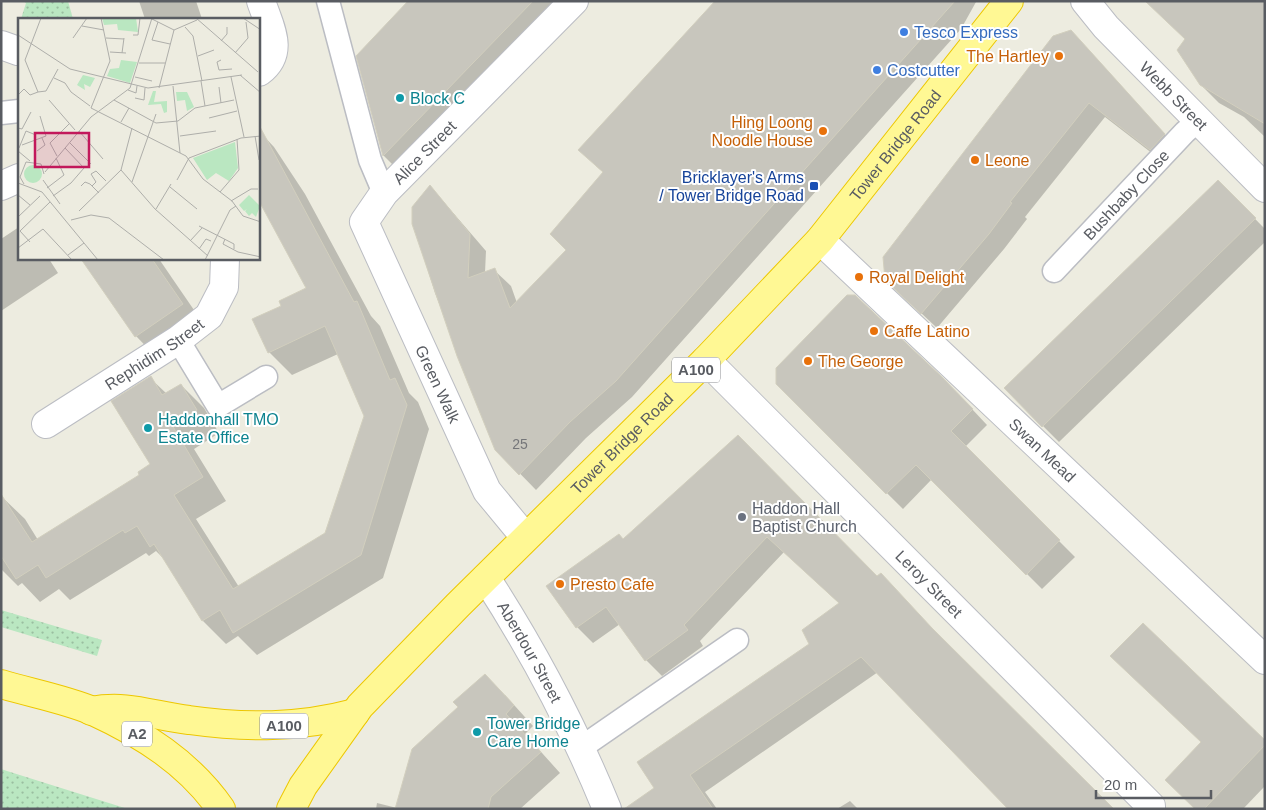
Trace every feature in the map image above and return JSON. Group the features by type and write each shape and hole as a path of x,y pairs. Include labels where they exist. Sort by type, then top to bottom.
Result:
{"highway":[{"name":"Tower Bridge Road","path":"291,809 308,778 355,713 525,537 706,360 820,240 1009,1"},
{"name":"A2","path":"1,684 91,710 146,739 180,763 201,781 222,809"},
{"name":"A100","path":"91,710 113,707 212,723 278,726 314,723 355,713"}],"street":[{"path":"260,71 268,65 276,40 261,1"},
{"name":"Alice Street","path":"364,222 384,193 574,1"},
{"name":"Webb Street","path":"1085,1 1106,27 1265,188"},
{"path":"1,45 18,51"},
{"path":"1,186 18,178"},
{"name":"Green Walk","path":"364,222 487,491 525,537"},
{"name":"Swan Mead","path":"820,240 1265,660"},
{"name":"Rephidim Street","path":"46,424 178,340 209,316 218,302 224,287 225,260"},
{"name":"Leroy Street","path":"706,360 1151,806 1151,809"},
{"name":"Aberdour Street","path":"486,578 542,670 582,747 607,809"}],"lane":[{"path":"328,1 370,160 384,193"},
{"path":"1,113 18,111"},
{"name":"Bushbaby Close","path":"1054,271 1199,120"},
{"path":"178,340 218,406 266,377"},
{"path":"582,747 737,640"}],"green space":[{"path":"23,1 68,1 73,18 21,18 26,3"},
{"path":"1,610 102,640 97,656 1,627"},
{"path":"1,769 7,771 128,809 1,809"}],"building":[{"name":"Block C","path":"408,1 533,1 383,156 356,56"},
{"path":"715,1 955,1 616,381 570,422 519,475 495,450 457,356 412,224 412,207 430,185 470,234 468,278 495,268 510,308 566,250 550,234 603,172 578,150"},
{"path":"1145,1 1265,1 1265,124 1200,85 1177,50 1185,39"},
{"path":"1071,30 1165,134 1150,150 1089,103 1010,202 1012,203 989,234 921,314 885,280 883,257 1053,36"},
{"path":"260,127 354,302 357,301 390,380 395,378 407,405 361,555 233,633 220,610 202,621 154,544 150,547 137,526 125,533 123,530 46,578 38,565 16,579 1,556 1,494 32,542 139,475 138,472 150,464 111,401 151,376 162,395 181,384 197,410 172,425 203,477 174,495 233,589 325,533 364,416 325,326 268,353 252,319 281,306 279,301 306,288 260,203"},
{"path":"1218,180 1256,218 1042,427 1004,388"},
{"path":"82,260 153,260 183,304 135,337"},
{"path":"847,295 855,295 973,409 951,431 1060,540 1026,575 916,465 886,494 776,384 776,368"},
{"path":"738,435 877,576 881,573 932,628 1114,809 1008,809 861,657 690,775 713,809 624,809 654,788 637,762 809,644 802,630 839,603 767,537 684,625 688,630 645,661 606,607 576,628 546,586 619,534 623,539"},
{"path":"1143,623 1265,740 1265,745 1204,809 1195,809 1165,780 1201,742 1110,656"},
{"name":"Tower Bridge Care Home","path":"485,674 514,705 506,714 541,752 491,797 488,809 395,809 412,749 458,707 453,702"}],"place":[{"name":"Tesco Express","path":"904,32"},
{"name":"The Hartley","path":"1059,56"},
{"name":"Costcutter","path":"877,70"},
{"name":"Block C","path":"400,98"},
{"name":"Hing Loong Noodle House","path":"823,131"},
{"name":"Leone","path":"975,160"},
{"name":"Bricklayer's Arms / Tower Bridge Road","path":"814,186"},
{"name":"Royal Delight","path":"859,277"},
{"name":"Caffe Latino","path":"874,331"},
{"name":"The George","path":"808,361"},
{"name":"Haddonhall TMO Estate Office","path":"148,428"},
{"name":"Haddon Hall Baptist Church","path":"742,517"},
{"name":"Presto Cafe","path":"560,584"},
{"name":"Tower Bridge Care Home","path":"477,732"}]}
